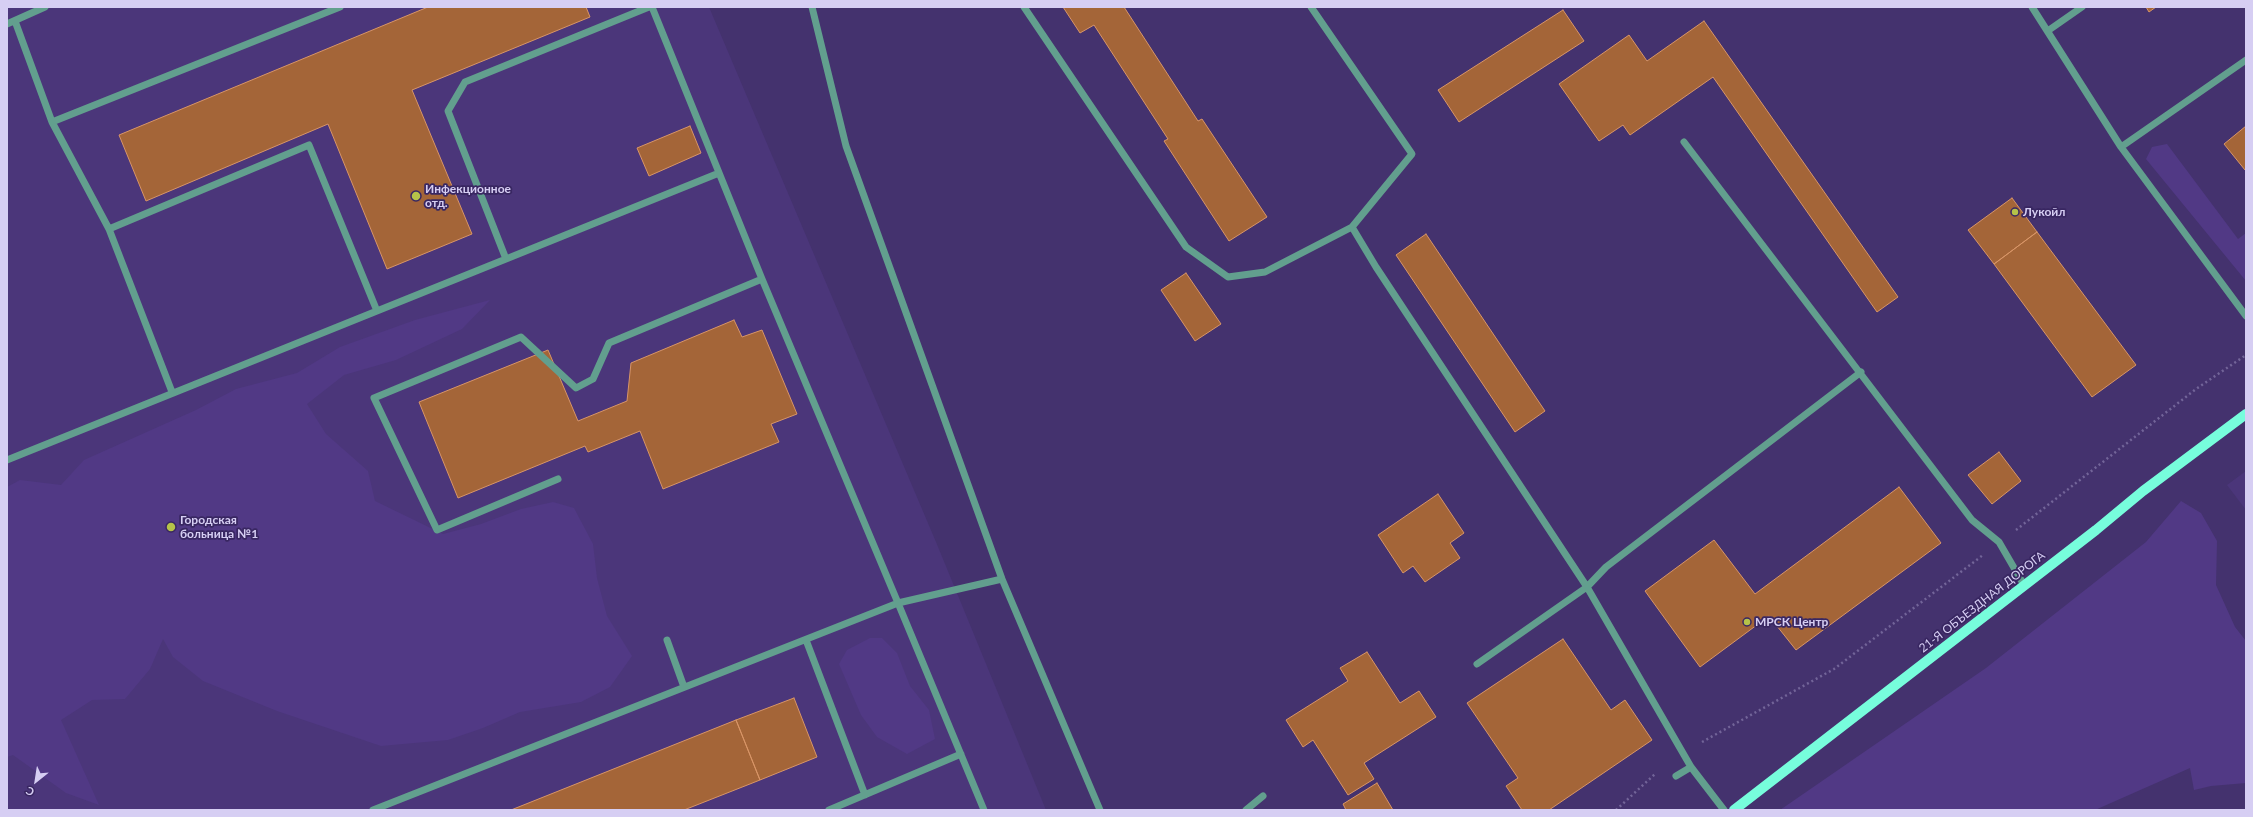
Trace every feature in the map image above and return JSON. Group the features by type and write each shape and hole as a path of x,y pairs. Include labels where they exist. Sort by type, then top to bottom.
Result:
{"main road":[{"name":"21-Я ОБЪЕЗДНАЯ ДОРОГА","path":"1734,810 2024,585 2143,490 2246,414"}],"lane":[{"path":"7,24 45,7"},
{"path":"52,122 340,7"},
{"path":"506,259 448,111 465,82 651,7 762,279 984,810"},
{"path":"812,7 846,146 1002,578 1100,810"},
{"path":"1024,7 1186,247 1228,277 1265,272 1352,226 1412,154 1311,7"},
{"path":"2032,7 2049,30 2121,146 2246,316"},
{"path":"2049,30 2082,7"},
{"path":"14,21 52,122 109,229 172,392"},
{"path":"2121,146 2246,60"},
{"path":"1684,142 1862,372 1972,520 1999,542 2024,585"},
{"path":"109,229 309,145 377,311"},
{"path":"7,460 719,172"},
{"path":"1352,226 1376,267 1587,587 1691,767 1724,810"},
{"path":"558,480 437,530 374,398 521,337 576,388 593,378 609,343 762,279"},
{"path":"1476,664 1587,587 1606,567 1862,372"},
{"path":"373,810 684,686 806,640 898,603 1002,578"},
{"path":"667,640 684,686"},
{"path":"806,640 865,795"},
{"path":"829,810 961,754"},
{"path":"1676,776 1691,767"},
{"path":"1246,810 1263,796"}],"path":[{"path":"1616,810 1659,770 1683,753 1834,668 2196,389 2246,355"}],"shaded area":[{"path":"7,7 709,7 936,542 1046,810 7,810"},
{"path":"2167,144 2238,239 2246,233 2246,281 2146,159 2152,147"},
{"path":"490,300 462,329 396,360 344,375 307,404 326,434 368,471 375,501 443,534 481,524 521,509 553,502 574,508 593,544 597,578 607,616 632,656 610,687 581,702 520,712 483,728 448,740 381,746 277,711 203,681 173,657 163,639 150,669 125,699 92,700 61,720 99,805 66,793 13,755 7,757 7,487 20,480 61,485 84,460 196,410 236,389 297,373 340,347 415,320"},
{"path":"2246,471 2246,510 2227,485"},
{"path":"2181,501 2201,513 2217,541 2216,585 2235,627 2246,641 2246,783 2211,786 2194,790 2190,768 2095,810 1780,810 1986,668 2146,542"},
{"path":"870,638 882,638 897,653 910,686 929,710 935,739 907,754 877,737 861,715 839,664 847,650"}],"building":[{"path":"428,7 586,7 590,17 412,90 472,234 387,269 328,124 146,201 119,135"},
{"path":"1063,7 1124,7 1198,121 1202,119 1267,217 1229,241 1164,141 1168,139 1094,25 1080,33"},
{"path":"2146,7 2156,7 2149,12"},
{"path":"1563,10 1584,41 1459,122 1438,90"},
{"path":"1704,21 1898,297 1877,312 1713,77 1630,135 1623,125 1599,141 1559,84 1629,35 1647,61"},
{"path":"690,126 701,153 649,176 637,148"},
{"path":"2246,126 2246,169 2245,170 2224,144"},
{"path":"2012,198 2037,232 1994,264 1968,230"},
{"path":"2037,232 2136,365 2092,397 1994,264"},
{"path":"1426,234 1545,411 1515,432 1396,255"},
{"path":"1186,273 1221,324 1195,341 1161,290"},
{"path":"734,320 742,337 762,330 797,414 771,424 779,442 663,489 640,431 588,452 585,446 458,498 419,402 548,350 578,421 627,401 631,363"},
{"path":"1999,452 2021,481 1992,504 1968,475"},
{"path":"1899,487 1941,543 1796,650 1769,616 1700,667 1645,591 1714,540 1755,594"},
{"path":"1438,494 1464,533 1450,543 1460,558 1425,582 1413,566 1403,573 1378,535"},
{"path":"1563,639 1611,710 1625,700 1652,740 1549,810 1522,810 1506,786 1518,778 1467,703"},
{"path":"1367,652 1400,703 1419,691 1436,717 1364,763 1374,779 1348,795 1313,740 1303,747 1286,720 1348,681 1340,668"},
{"path":"794,698 817,757 760,780 736,720"},
{"path":"736,720 760,780 684,810 511,810"},
{"path":"1377,783 1393,810 1346,810 1343,804"}],"place":[{"name":"Инфекционное отд.","path":"416,196"},
{"name":"Лукойл","path":"2015,212"},
{"name":"Городская больница №1","path":"171,527"},
{"name":"МРСК Центр","path":"1747,622"}]}
